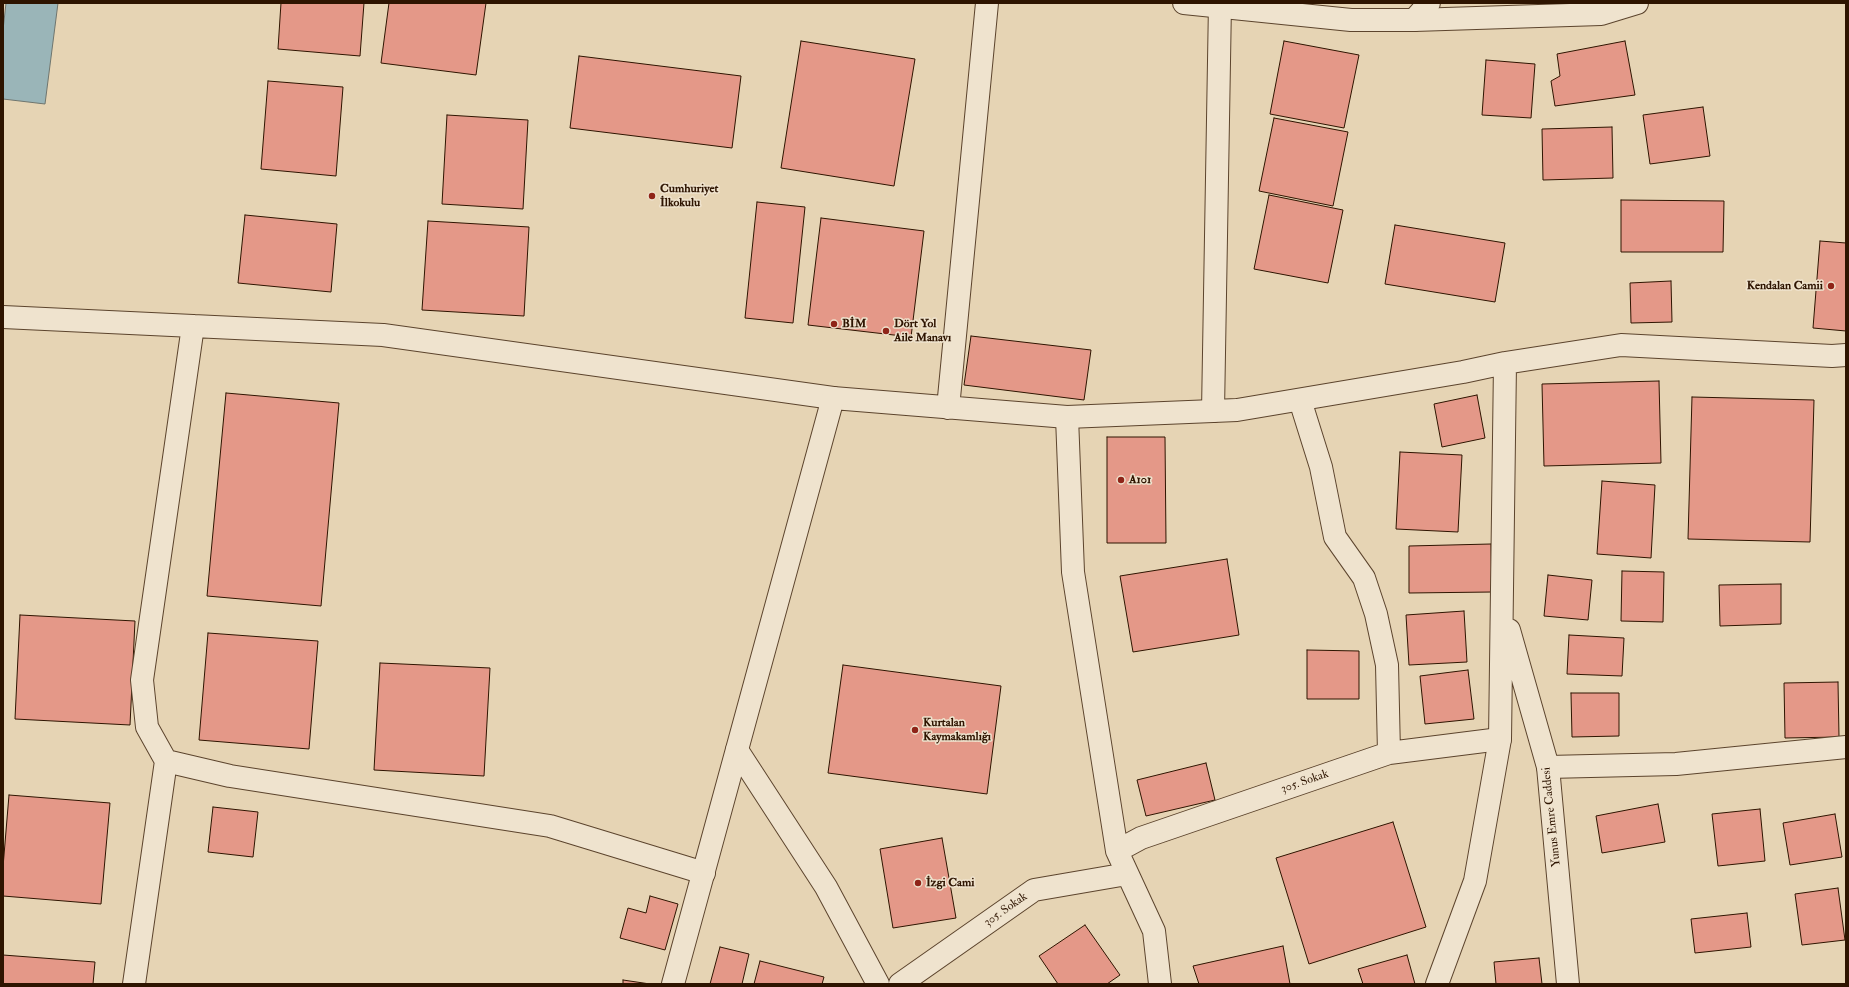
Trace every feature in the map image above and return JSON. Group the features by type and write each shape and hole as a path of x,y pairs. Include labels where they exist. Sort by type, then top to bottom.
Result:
{"street":[{"path":"948,408 987,3"},
{"path":"1184,3 1219,5 1351,20 1414,20 1601,14 1637,3"},
{"path":"1414,20 1429,3"},
{"path":"1213,411 1219,5"},
{"path":"3,317 383,335 833,398 1067,417 1237,410 1463,372 1505,363 1621,345 1832,356 1846,355"},
{"path":"134,984 166,761 147,727 142,680 193,326"},
{"path":"1437,984 1475,881 1500,739 1505,363"},
{"path":"673,984 833,398"},
{"path":"1300,400 1320,467 1335,537 1364,578 1376,614 1387,665 1389,753"},
{"path":"1067,417 1073,572 1117,851 1154,931 1160,984"},
{"name":"Yunus Emre Caddesi","path":"1502,608 1548,767 1568,984"},
{"name":"305. Sokak","path":"1117,851 1141,838 1389,753 1500,739"},
{"path":"1548,767 1676,764 1846,747"},
{"path":"737,750 826,887 878,984"},
{"path":"166,761 230,776 550,826 704,873"},
{"name":"305. Sokak","path":"900,984 1034,890 1127,874"}],"water":[{"path":"6,3 58,3 45,104 3,99 3,30"}],"building":[{"path":"281,3 364,3 360,56 278,49"},
{"path":"389,3 486,3 476,75 381,63"},
{"path":"801,41 915,59 894,186 781,168"},
{"path":"1284,41 1359,55 1344,128 1270,114"},
{"path":"1625,41 1635,95 1555,106 1551,81 1560,76 1557,54"},
{"path":"579,56 741,76 732,148 570,128"},
{"path":"1486,60 1535,64 1531,118 1482,115"},
{"path":"268,81 343,87 336,176 261,169"},
{"path":"1703,107 1710,156 1650,164 1643,115"},
{"path":"447,115 528,120 523,209 442,204"},
{"path":"1274,118 1348,132 1333,206 1259,191"},
{"path":"1612,127 1613,178 1543,180 1542,129"},
{"path":"1269,195 1343,210 1328,283 1254,269"},
{"path":"1621,200 1724,201 1723,252 1621,252"},
{"path":"757,202 805,207 793,323 745,318"},
{"path":"245,215 337,224 331,292 238,283"},
{"path":"821,218 924,231 911,337 808,325"},
{"path":"428,221 529,227 524,316 422,310"},
{"path":"1395,225 1505,243 1495,302 1385,284"},
{"name":"Kendalan Camii","path":"1820,241 1846,243 1846,331 1813,328"},
{"path":"1671,281 1672,322 1631,323 1630,283"},
{"path":"971,336 1091,350 1084,400 964,385"},
{"path":"1659,381 1661,463 1544,466 1542,384"},
{"path":"226,393 339,403 321,606 207,596"},
{"path":"1477,395 1485,438 1442,447 1434,404"},
{"path":"1692,397 1814,400 1810,542 1688,539"},
{"path":"1107,437 1165,437 1166,543 1107,543"},
{"path":"1400,452 1462,455 1458,532 1396,529"},
{"path":"1602,481 1655,485 1651,558 1597,554"},
{"path":"1491,544 1492,592 1409,593 1409,546"},
{"path":"1227,559 1239,635 1133,652 1120,576"},
{"path":"1622,571 1664,572 1663,622 1621,621"},
{"path":"1548,575 1592,580 1588,620 1544,616"},
{"path":"1781,584 1781,624 1720,626 1719,585"},
{"path":"1464,611 1467,662 1409,665 1406,615"},
{"path":"20,615 135,621 130,725 15,719"},
{"path":"208,633 318,641 309,749 199,740"},
{"path":"1569,635 1624,638 1622,676 1567,674"},
{"path":"1307,650 1359,651 1359,699 1307,699"},
{"path":"380,663 490,668 484,776 374,770"},
{"name":"Kurtalan Kaymakamlığı","path":"843,665 1001,686 987,794 828,773"},
{"path":"1468,670 1474,719 1425,724 1420,676"},
{"path":"1838,682 1839,737 1785,738 1784,683"},
{"path":"1571,693 1619,693 1619,736 1572,737"},
{"path":"1206,763 1215,800 1146,816 1137,780"},
{"path":"9,795 110,803 101,904 3,896 3,867"},
{"path":"1658,804 1665,842 1602,853 1596,816"},
{"path":"213,807 258,812 253,857 208,852"},
{"path":"1760,809 1765,861 1718,866 1712,814"},
{"path":"1835,814 1842,857 1790,865 1783,823"},
{"path":"1393,822 1426,927 1309,964 1276,858"},
{"name":"İzgi Cami","path":"942,838 956,918 893,928 880,849"},
{"path":"1838,888 1845,940 1802,945 1795,894"},
{"path":"650,896 678,904 665,950 620,938 628,908 646,913"},
{"path":"1747,913 1751,947 1695,953 1691,919"},
{"path":"1085,925 1120,975 1107,984 1058,984 1039,956"},
{"path":"1283,946 1290,984 1199,984 1193,966"},
{"path":"720,947 749,954 742,984 710,984"},
{"path":"3,955 95,962 93,984 3,984"},
{"path":"1407,955 1415,984 1363,984 1358,969"},
{"path":"1539,958 1542,984 1496,984 1494,962"},
{"path":"760,961 824,977 822,984 754,984"},
{"path":"623,980 650,984 623,984"}],"place":[{"name":"Cumhuriyet İlkokulu","path":"652,196"},
{"name":"Kendalan Camii","path":"1831,286"},
{"name":"BİM","path":"834,324"},
{"name":"Dört Yol Aile Manavı","path":"886,331"},
{"name":"A101","path":"1121,480"},
{"name":"Kurtalan Kaymakamlığı","path":"915,730"},
{"name":"İzgi Cami","path":"918,883"}]}
